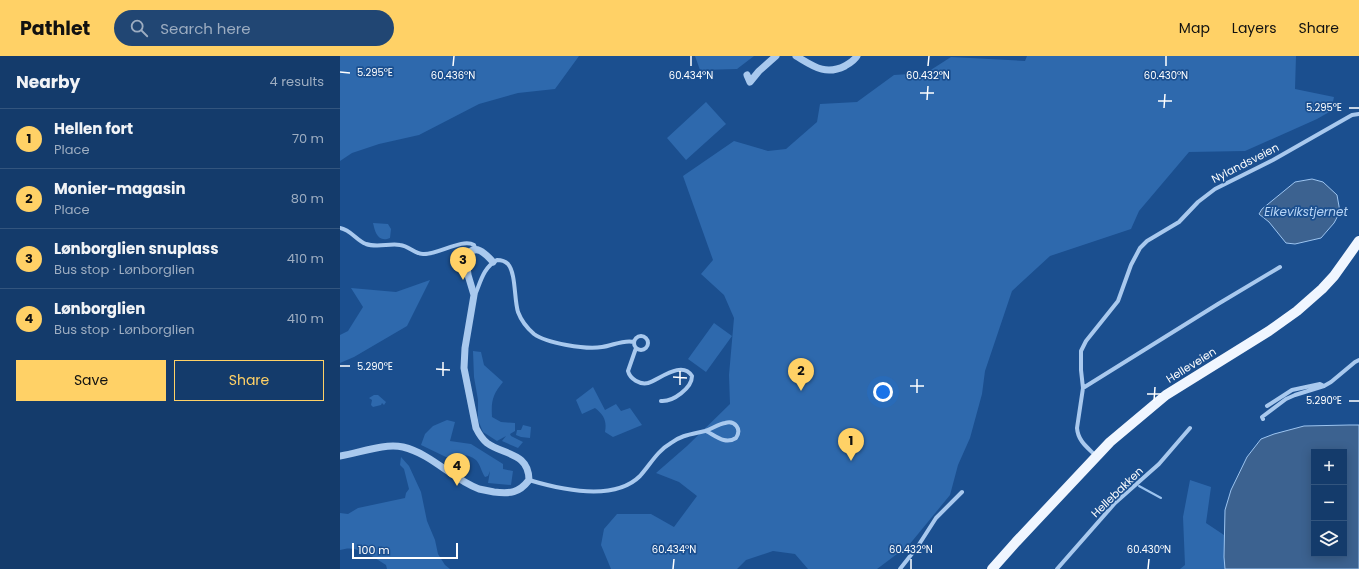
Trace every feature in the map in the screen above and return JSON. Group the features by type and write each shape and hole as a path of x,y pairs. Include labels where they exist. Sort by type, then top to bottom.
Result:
{"main road":[{"name":"Helleveien","path":"992,569 1110,442 1166,395 1269,331 1297,311 1334,276 1359,241"}],"street":[{"path":"747,75 750,82 758,71 776,56"},
{"path":"796,56 818,68 832,71 850,63 857,56"},
{"name":"Nylandsveien","path":"1097,456 1082,441 1078,434 1077,428 1083,388 1080,357 1083,346 1118,301 1135,256 1144,244 1179,222 1198,202 1214,189 1273,160 1352,115 1359,114"},
{"path":"340,228 348,231 368,244 401,245 422,254 440,251 466,242 474,245 476,250"},
{"path":"474,295 466,262 467,255 476,250 485,253 493,262"},
{"path":"340,456 388,446 396,446 408,448 419,453 478,488 508,493 517,491 529,480 528,470 519,458 488,444 480,437 476,428 464,363 474,295 484,272 493,262 497,260 507,263 510,266 515,301 519,314 526,327 538,337 551,341 592,348 603,347 629,340 634,342"},
{"path":"1083,388 1280,267"},
{"path":"634,342 636,338 641,337 645,338 648,342 644,350 639,350 636,348"},
{"path":"634,342 636,348 628,372 631,377 641,383 648,384 681,369 688,371 692,376 692,381 674,398 666,402 661,401"},
{"path":"1262,419 1262,416 1265,413 1286,399 1324,386 1359,360"},
{"path":"1267,406 1292,390 1320,384 1324,386"},
{"path":"529,480 566,489 596,491 614,490 634,481 661,450 672,442 694,432 706,431 720,424 729,422 734,422 739,430 736,438 732,441 727,441 706,431"},
{"name":"Hellebakken","path":"1057,569 1115,503 1159,464 1190,428"},
{"path":"900,569 918,546 936,518 962,492"}],"shaded area":[{"path":"340,56 579,56 555,89 518,93 479,104 419,135 379,144 352,153 340,161"},
{"path":"695,56 754,56 737,69 700,70"},
{"path":"1027,56 1296,56 1295,89 1334,97 1331,111 1317,119 1245,151 1189,152 1139,211 1131,229 1050,256 1012,291 985,371 982,394 970,438 958,465 950,495 909,545 877,569 808,569 795,554 773,551 746,560 737,569 611,569 601,545 604,529 617,514 651,514 674,527 697,496 679,482 656,473 687,446 730,404 729,375 734,318 724,295 701,274 713,260 683,176 734,141 768,151 786,149 817,122 820,104 857,102 894,75 926,73 951,57 1025,61"},
{"path":"706,102 726,124 686,160 667,138"},
{"path":"373,223 388,224 391,229 390,238 380,238 376,233"},
{"path":"430,280 407,326 354,357 340,363 340,335 348,331 363,307 351,288 396,292"},
{"path":"714,323 732,336 706,372 688,359"},
{"path":"473,351 481,352 484,365 503,382 493,398 492,417 501,422 515,423 515,431 510,434 523,442 518,448 502,441 506,436 497,441 483,432 478,420 478,400 474,377"},
{"path":"593,387 605,410 616,404 621,411 630,408 642,425 613,437 605,432 606,425 601,413 595,408 582,414 576,400"},
{"path":"374,395 378,395 386,402 384,405 382,403 381,405 373,407 371,405 372,400 369,398"},
{"path":"447,420 455,422 450,441 471,444 503,464 503,469 513,471 511,485 488,483 490,471 488,476 485,477 476,460 470,456 459,455 448,458 421,445 425,434 433,426"},
{"path":"523,425 531,427 530,438 516,435 517,430 521,430"},
{"path":"401,457 409,466 421,492 427,521 435,540 438,554 445,565 450,569 387,569 386,565 364,552 352,549 340,550 340,513 348,514 358,508 405,498 409,489 404,469 400,465"},
{"path":"1190,480 1211,487 1206,523 1224,535 1225,569 1180,569 1185,565 1183,517"}],"water":[{"name":"Eikevikstjernet","path":"1312,179 1323,182 1337,195 1340,212 1334,223 1321,238 1295,244 1286,243 1269,222 1259,214 1262,209 1295,182"},
{"path":"1359,425 1359,569 1225,569 1225,510 1231,490 1247,457 1261,439 1304,426"}],"waterway":[{"path":"1139,486 1161,498"}],"place":[{"name":"Lønborglien snuplass","path":"463,280"},
{"name":"Monier-magasin","path":"801,391"},
{"name":"Hellen fort","path":"851,461"},
{"name":"Lønborglien","path":"457,486"}]}
